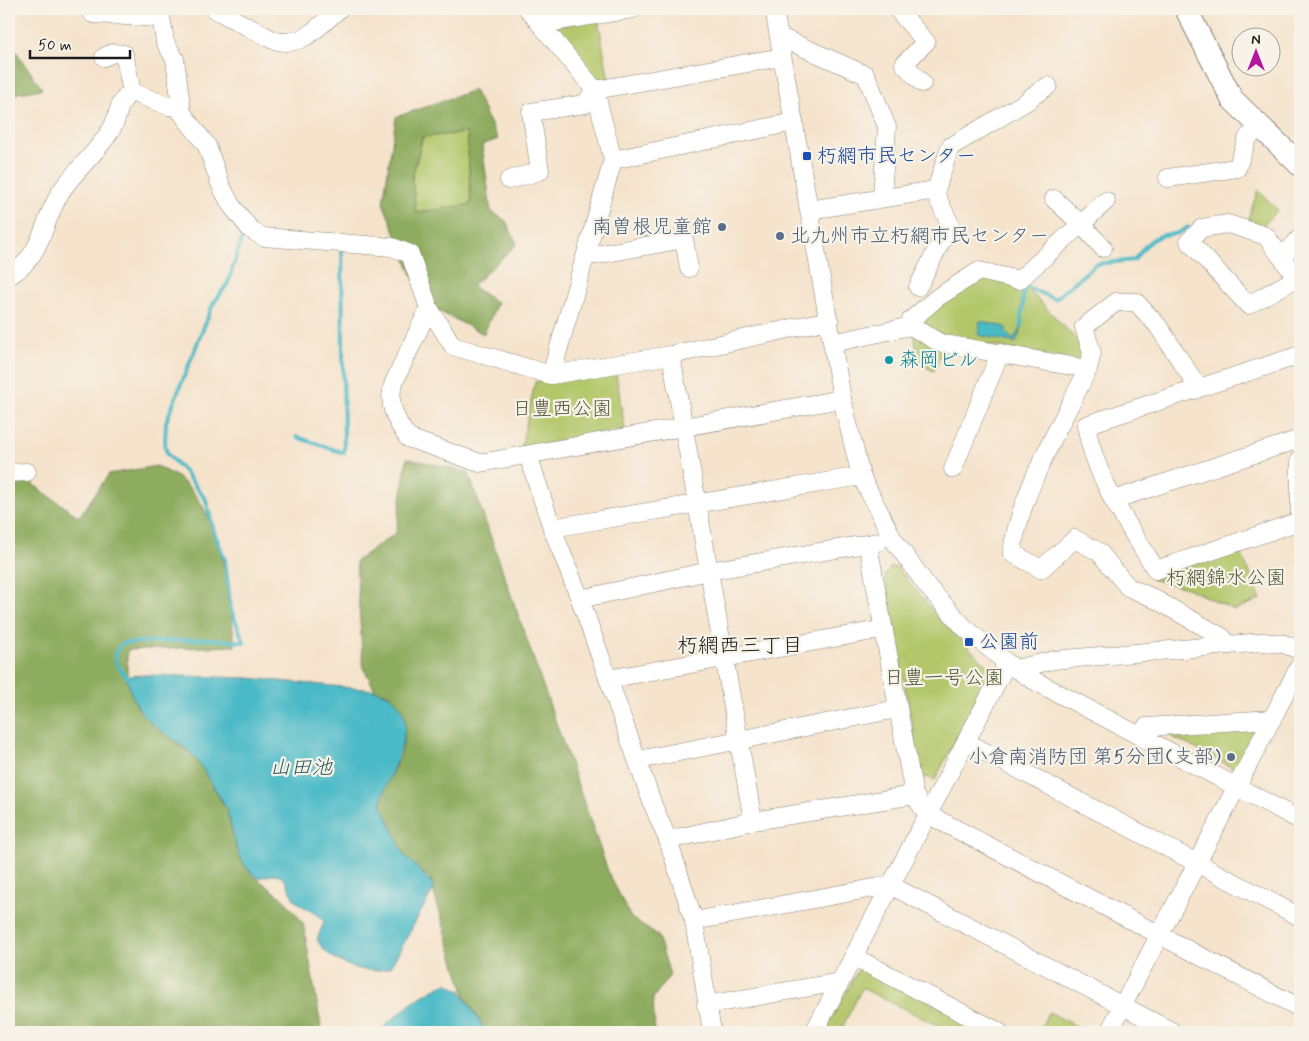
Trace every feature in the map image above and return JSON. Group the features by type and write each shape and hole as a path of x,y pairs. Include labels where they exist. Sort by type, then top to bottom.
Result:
{"main road":[{"path":"1186,9 1232,99 1300,165"}],"street":[{"path":"214,9 284,43 292,43 307,37 339,9"},
{"path":"528,9 595,90 612,160 551,375"},
{"path":"540,24 633,9"},
{"path":"774,9 842,399 861,476 893,539 927,586 951,614 1012,666 1033,680 1300,820"},
{"path":"897,9 926,42 904,64 922,83"},
{"path":"91,16 158,15 165,42 175,59 182,113 207,146 220,186 231,205 250,229 264,237 392,247 410,254 429,308 453,346 551,375 671,355 829,320"},
{"path":"780,38 866,75 887,127 882,197"},
{"path":"104,57 113,53 124,54 132,92"},
{"path":"509,180 540,171 531,112 585,104 595,90 782,56"},
{"path":"918,287 950,224 937,197 936,190 950,147 1029,100 1048,86"},
{"path":"132,92 168,106 181,107"},
{"path":"9,276 28,260 43,238 60,194 114,125 120,104 132,92"},
{"path":"612,160 794,122"},
{"path":"1168,178 1237,168 1248,137 1262,128"},
{"path":"809,210 936,190"},
{"path":"1054,199 1103,248"},
{"path":"911,326 911,320 938,297 979,271 1020,280 1106,201"},
{"path":"1228,224 1266,236 1298,281 1248,305 1189,241 1202,228 1228,224"},
{"path":"1282,256 1300,238"},
{"path":"585,257 684,239 690,268"},
{"path":"1195,390 1194,381 1158,326 1136,302 1116,302 1084,327 1092,354 1088,369 1031,489 1014,536 1012,553 1041,569 1075,539 1099,552 1128,587 1151,597 1222,637 1228,645"},
{"path":"429,308 390,391 390,406 408,438 480,463 842,399"},
{"path":"833,343 911,326 940,343 1088,369"},
{"path":"954,469 1000,353"},
{"path":"1057,433 1070,432 1300,354"},
{"path":"671,355 753,822"},
{"path":"1086,426 1090,451 1114,500 1156,570 1300,521"},
{"path":"1114,500 1300,439"},
{"path":"528,455 552,528 580,600 653,805 668,840 694,921 706,1005 712,1032"},
{"path":"1300,460 1300,526"},
{"path":"9,473 27,472"},
{"path":"552,528 861,476"},
{"path":"580,600 709,571 893,539"},
{"path":"868,544 914,795 927,814 1300,1008"},
{"path":"608,679 884,629"},
{"path":"1012,666 1054,660 1262,642 1284,644 1300,650"},
{"path":"1109,1032 1300,665"},
{"path":"814,1032 927,814 966,742 1012,666"},
{"path":"638,760 897,709"},
{"path":"1141,736 1146,727 1272,719"},
{"path":"966,742 1300,918"},
{"path":"668,840 753,822 914,795"},
{"path":"694,921 890,885 1172,1032"},
{"path":"854,957 999,1032"},
{"path":"706,1005 840,982"}],"green space":[{"path":"598,19 609,81 593,84 554,34 558,26"},
{"path":"9,41 42,89 18,93 9,99"},
{"path":"474,90 498,139 482,145 491,211 506,221 517,244 472,286 497,303 484,334 424,304 383,203 396,117","holes":["467,133 471,204 416,213 412,178 422,137"]},
{"path":"467,133 471,204 416,214 412,178 423,136"},
{"path":"1258,190 1278,210 1261,227 1248,219"},
{"path":"978,275 1022,283 1079,342 1082,354 1081,361 947,338 917,319"},
{"path":"913,331 943,349 934,371 919,364"},
{"name":"日豊西公園","path":"615,368 625,429 521,448 535,382"},
{"path":"407,458 468,472 609,874 631,918 658,936 670,975 653,998 655,1032 486,1032 465,996 433,885 426,875 406,858 383,810 384,792 400,755 403,746 403,736 400,720 390,695 375,690 363,667 356,561 396,533"},
{"path":"157,466 181,480 195,495 206,513 222,557 235,646 127,650 127,680 137,707 155,728 188,751 198,762 227,810 236,848 243,863 251,874 283,898 303,923 322,1032 9,1032 9,476 24,478 79,517 109,474"},
{"name":"朽網錦水公園","path":"1239,548 1261,599 1234,610 1187,588 1151,579"},
{"name":"日豊一号公園","path":"891,567 898,568 941,621 991,669 935,780 926,777 922,781 885,576"},
{"path":"1258,725 1260,729 1239,771 1165,733"},
{"path":"860,966 989,1032 951,1032 862,988 840,1032 825,1032"},
{"path":"1049,1012 1088,1032 1038,1032"}],"water":[{"path":"980,321 1006,327 1006,333 1013,340 1022,327 1016,343 978,335"},
{"name":"山田池","path":"129,676 248,678 375,690 393,699 402,711 405,725 403,740 381,803 404,855 433,884 433,890 391,966 382,970 361,969 350,966 329,955 317,939 324,922 321,918 296,901 287,883 281,877 276,874 259,878 245,865 237,848 226,808 198,762 187,750 150,722 137,706 127,680"},
{"path":"447,983 461,991 486,1032 378,1032 419,998"}],"waterway":[{"path":"1021,327 1024,286 1055,299 1096,264 1134,260 1144,247 1154,239 1162,235 1178,233 1188,227"},
{"path":"128,678 120,670 115,656 118,647 123,643 209,639 244,642 231,610 225,560 214,532 206,500 184,471 167,454 165,444 166,422 213,304 228,283 244,232"},
{"path":"297,437 344,453 342,248"}],"place":[{"name":"朽網市民センター","path":"807,156"},
{"name":"南曽根児童館","path":"722,227"},
{"name":"北九州市立朽網市民センター","path":"780,236"},
{"name":"森岡ビル","path":"889,360"},
{"name":"公園前","path":"969,642"},
{"name":"小倉南消防団 第5分団(支部)","path":"1231,757"}],"district":[{"name":"朽網西三丁目","path":"740,646"}]}
